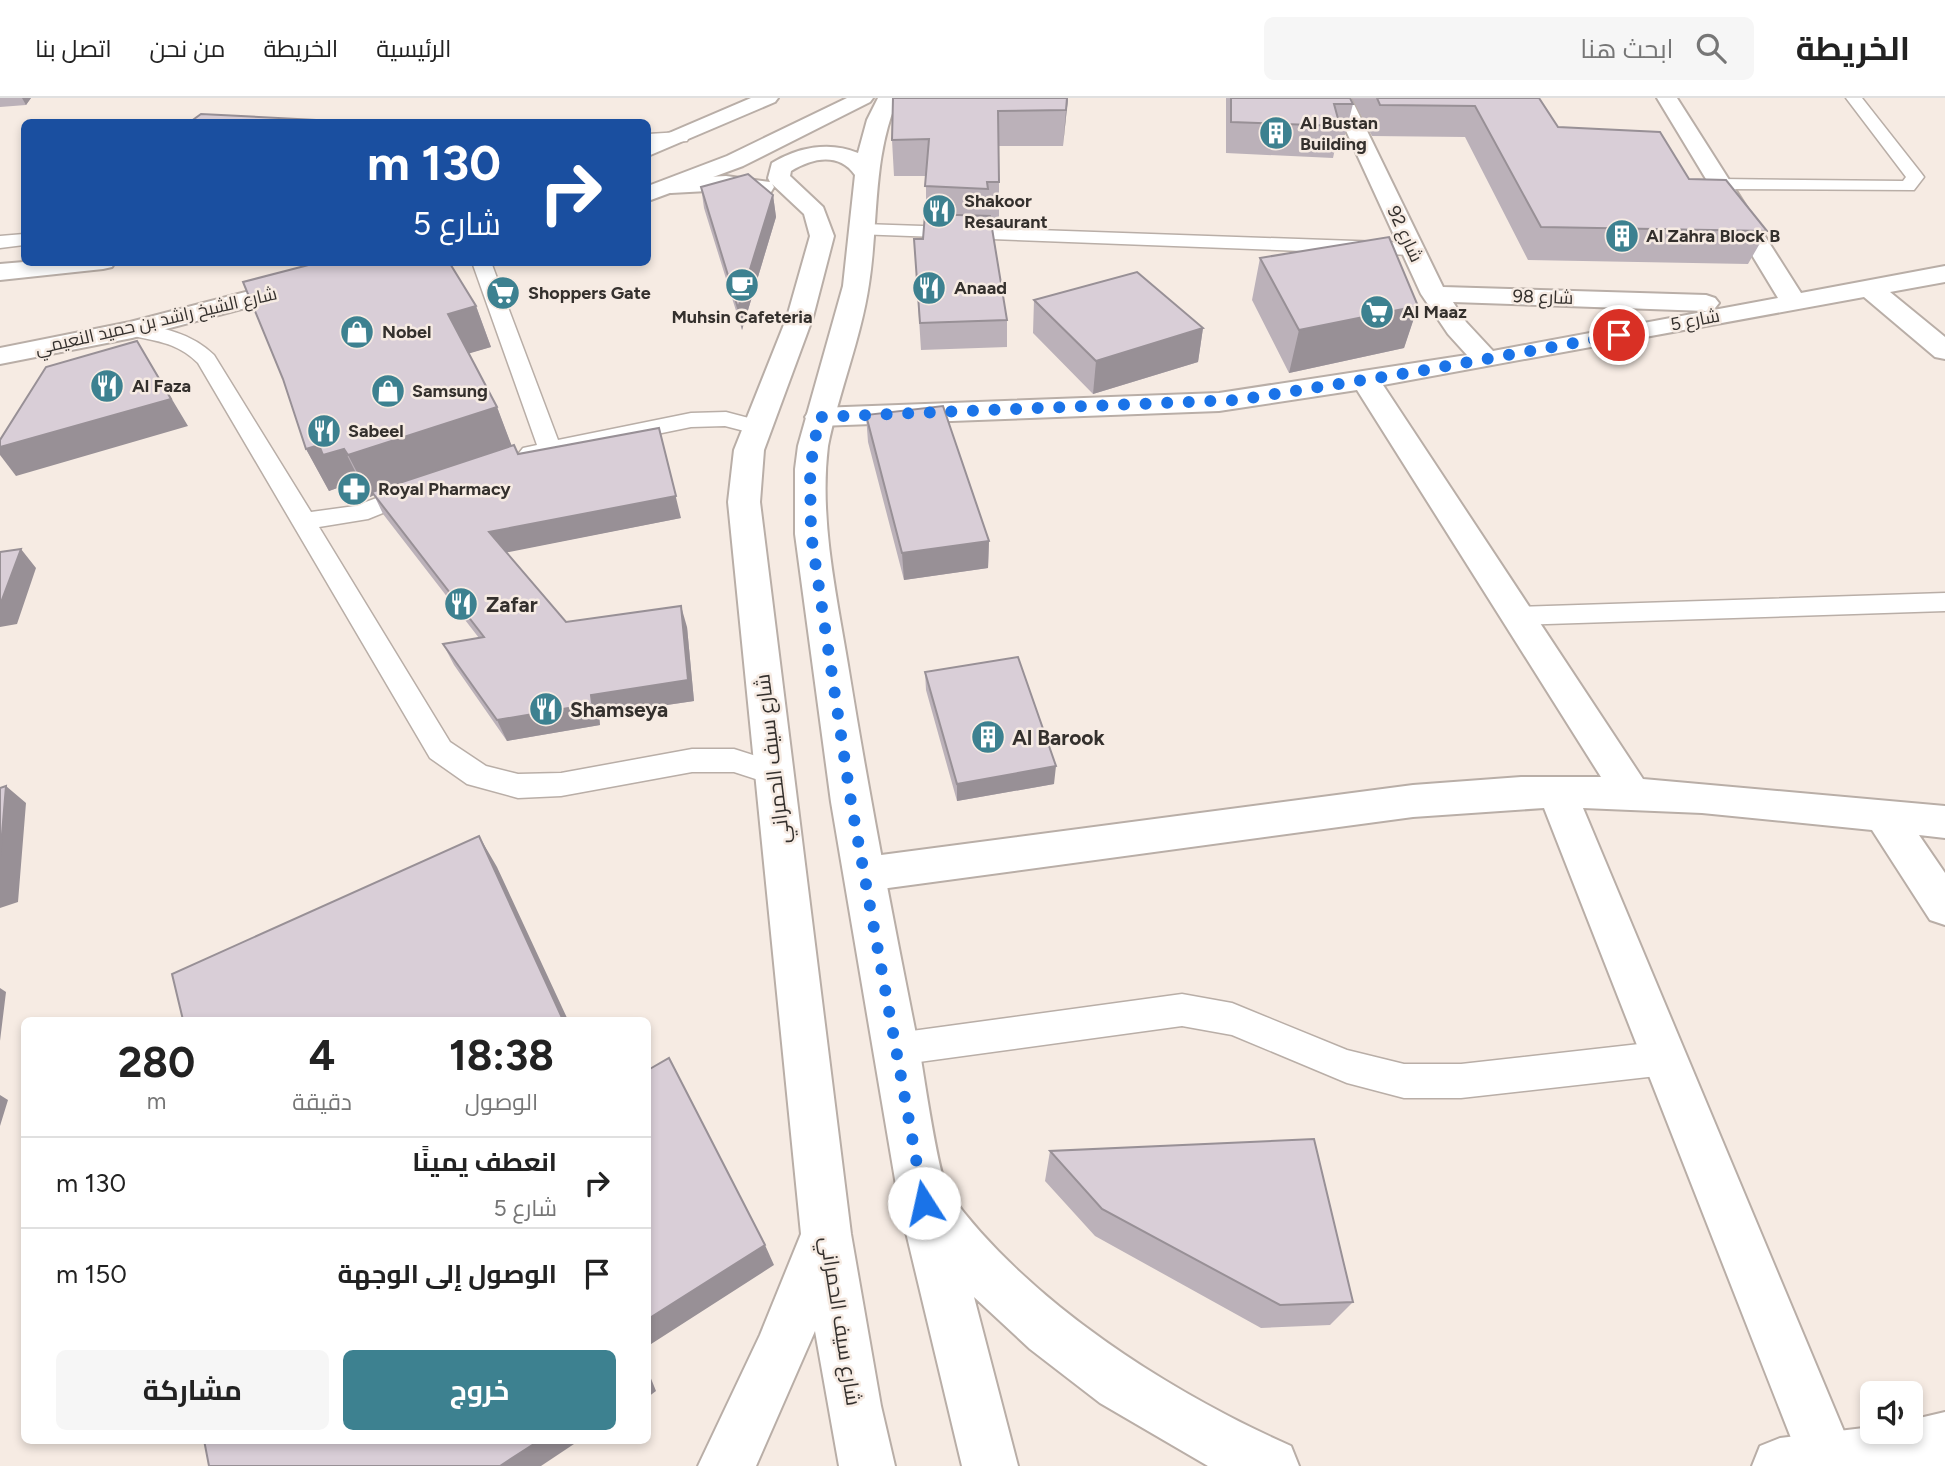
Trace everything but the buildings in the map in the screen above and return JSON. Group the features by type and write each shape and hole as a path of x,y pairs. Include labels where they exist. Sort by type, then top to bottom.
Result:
{"street":[{"path":"651,149 768,98"},
{"path":"651,193 735,161 863,98"},
{"path":"888,98 869,144 864,172 863,230 849,316 819,417 810,469 811,534 851,802 924,1203 990,1466"},
{"path":"1667,98 1720,184 1786,303"},
{"name":"شارع 92","path":"1337,99 1434,294 1457,328 1487,360"},
{"name":"شارع سيف الحمراني","path":"864,172 860,163 847,156 829,153 808,154 791,160 780,168 779,178 815,212 821,225 822,236 800,317 756,426 745,475 744,502 826,1234 854,1406 867,1466"},
{"path":"671,186 726,183 753,185 799,197"},
{"path":"0,272 62,266"},
{"name":"شارع الشيخ راشد بن حميد النعيمي","path":"0,356 132,330 377,266"},
{"name":"شارع 5","path":"819,417 1219,402 1487,360 1945,274"},
{"path":"1869,288 1945,351"},
{"name":"شارع 98","path":"1434,294 1786,303"},
{"path":"1366,381 1520,616 1632,794"},
{"path":"866,874 1413,801 1557,792 1632,794 1945,822"},
{"path":"1557,792 1666,1058 1840,1461 1945,1440"},
{"path":"1884,817 1945,907"},
{"path":"924,1203 986,1273 1061,1340 1147,1401 1241,1453 1272,1466"},
{"path":"726,1466 759,1402 797,1315 826,1234"}],"lane":[{"path":"1720,184 1908,186 1915,177 1854,98"},
{"path":"651,139 681,137"},
{"path":"863,230 1412,249"},
{"path":"0,242 21,240"},
{"path":"482,266 550,449"},
{"path":"132,330 179,339 196,348 207,359 440,750 455,765 500,784 528,787 704,759 723,758 759,765 774,773"},
{"path":"515,457 691,420 726,419 756,426"},
{"path":"304,522 359,513 443,480"},
{"path":"1520,616 1945,602"},
{"path":"897,1049 1182,1010 1237,1018 1358,1070 1401,1081 1432,1084 1461,1082 1666,1058"}],"place":[{"name":"Al Bustan Building","path":"1276,133"},
{"name":"Shakoor Resaurant","path":"939,211"},
{"name":"Al Zahra Block B","path":"1622,236"},
{"name":"Muhsin Cafeteria","path":"742,285"},
{"name":"Anaad","path":"929,288"},
{"name":"Shoppers Gate","path":"503,293"},
{"name":"Al Maaz","path":"1377,312"},
{"name":"Nobel","path":"357,332"},
{"name":"Al Faza","path":"107,386"},
{"name":"Samsung","path":"388,391"},
{"name":"Sabeel","path":"324,431"},
{"name":"Royal Pharmacy","path":"354,489"},
{"name":"Zafar","path":"461,604"},
{"name":"Shamseya","path":"546,709"},
{"name":"Al Barook","path":"988,737"}],"route":[{"path":"924,1203 851,802 811,534 810,469 819,417 1219,402 1290,393 1619,335"}]}
